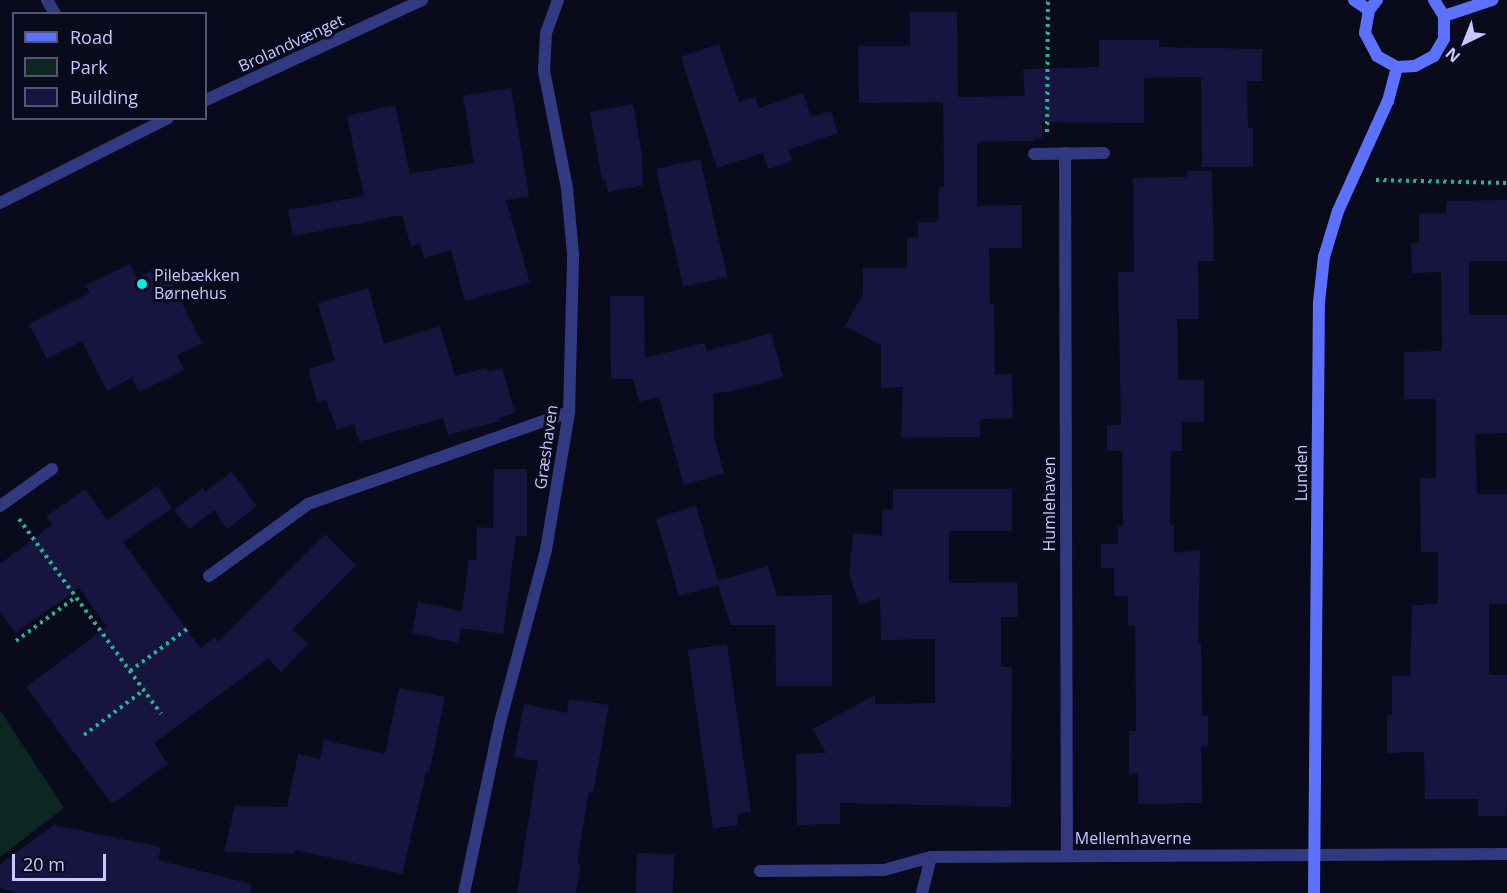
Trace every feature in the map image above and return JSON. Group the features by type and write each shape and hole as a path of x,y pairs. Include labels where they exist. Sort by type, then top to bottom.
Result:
{"street":[{"name":"Brolandvænget","path":"207,100 422,0"},
{"name":"Græshaven","path":"464,893 500,722 546,550 569,412 573,254 567,188 544,71 546,33 558,0"},
{"path":"1354,0 1373,5 1365,33 1377,56 1397,67 1415,66 1434,56 1444,39 1444,16 1434,0"},
{"path":"1444,16 1492,0"},
{"name":"Lunden","path":"1314,893 1319,302 1324,257 1338,211 1358,173 1388,101 1397,67"},
{"path":"0,203 164,120"},
{"name":"Humlehaven","path":"1065,153 1067,855"},
{"path":"1034,154 1104,153"},
{"path":"209,576 308,504 569,412"},
{"path":"3,503 52,469"},
{"name":"Mellemhaverne","path":"760,872 884,870 931,857 1507,854"},
{"path":"922,893 931,857"}],"path":[{"path":"1047,154 1048,0"},
{"path":"1358,173 1382,182 1507,183"},
{"path":"3,503 76,597 161,714"},
{"path":"16,641 76,597"},
{"path":"130,671 187,629"},
{"path":"84,735 144,690"}],"green space":[{"path":"0,710 64,808 0,857"}],"building":[{"path":"910,12 957,12 958,97 1025,96 1023,69 1099,67 1099,40 1159,40 1159,47 1262,49 1262,81 1247,81 1248,128 1253,128 1253,167 1202,167 1201,77 1144,78 1144,123 1042,122 1042,138 1035,138 1035,141 977,142 977,206 1022,205 1022,248 989,248 990,304 994,304 995,375 1012,374 1013,418 980,419 980,437 901,438 903,387 881,388 881,345 845,326 863,294 863,268 907,268 907,238 918,238 918,222 938,222 939,187 944,187 943,102 859,103 858,46 910,46"},
{"path":"719,44 739,102 755,97 759,108 803,93 811,117 831,111 838,133 788,150 792,161 768,169 763,153 717,168 681,57"},
{"path":"511,88 529,196 506,200 530,283 465,301 451,250 424,258 420,244 411,247 402,215 293,236 288,210 364,196 347,116 395,105 410,174 474,163 463,96"},
{"path":"633,104 642,155 643,185 608,192 605,179 602,180 590,112"},
{"path":"700,159 727,277 683,287 656,169"},
{"path":"1187,171 1212,171 1214,261 1198,261 1199,319 1177,319 1178,380 1204,380 1204,422 1182,422 1182,451 1171,451 1170,525 1174,525 1174,553 1200,550 1198,643 1201,643 1202,716 1208,716 1208,746 1201,747 1202,803 1138,804 1138,773 1129,774 1129,731 1136,731 1135,626 1128,626 1128,596 1114,596 1114,568 1101,568 1101,544 1118,544 1118,526 1123,526 1122,451 1107,451 1107,425 1121,425 1118,272 1134,272 1133,178 1187,177"},
{"path":"1507,200 1507,261 1469,261 1469,315 1507,315 1507,433 1475,434 1477,494 1507,494 1507,604 1489,604 1489,675 1507,675 1507,799 1506,816 1478,816 1478,799 1425,799 1424,752 1387,753 1387,715 1392,715 1392,676 1410,676 1412,605 1438,604 1438,552 1421,552 1420,478 1436,478 1436,399 1404,399 1404,352 1442,351 1441,272 1412,273 1411,243 1419,243 1419,214 1446,213 1446,201"},
{"path":"130,264 137,278 163,265 202,343 177,355 184,370 139,392 132,378 107,391 82,341 47,359 29,324 90,293 86,285"},
{"path":"368,288 384,344 440,326 455,376 486,368 488,372 502,368 515,413 499,418 500,421 448,435 443,418 359,442 354,424 337,430 326,400 317,402 308,369 335,361 318,303"},
{"path":"610,296 644,296 645,358 704,343 707,351 771,333 783,377 728,392 713,393 714,438 724,473 684,485 659,397 639,402 633,379 611,379"},
{"path":"494,469 527,469 527,536 516,536 503,634 461,628 458,643 412,633 418,602 462,611 469,559 476,560 477,527 493,528"},
{"path":"232,472 257,506 227,529 214,510 189,529 174,510 203,488 205,492"},
{"path":"157,486 172,508 123,542 200,648 215,637 218,642 325,534 356,565 293,629 308,644 281,672 268,659 154,743 168,764 112,804 26,687 107,627 79,588 15,633 0,612 0,564 52,525 46,517 85,489 107,520"},
{"path":"893,489 1012,489 1012,531 949,531 949,583 1017,582 1018,617 1001,617 1001,667 1012,667 1011,807 840,803 840,824 797,825 796,754 826,753 813,729 875,695 875,704 935,703 935,639 881,640 880,598 859,605 849,573 853,533 882,536 882,510 893,510"},
{"path":"696,506 718,581 768,566 777,596 832,595 832,686 776,686 775,625 731,625 718,585 679,596 656,518"},
{"path":"727,644 751,812 737,814 738,825 713,829 688,650"},
{"path":"399,688 445,697 429,773 426,772 402,874 295,850 294,854 224,852 235,806 287,807 298,754 320,759 324,740 385,754"},
{"path":"569,699 609,705 593,793 589,792 577,863 581,863 576,893 517,893 538,761 514,757 524,704 567,713"},
{"path":"54,825 161,847 158,860 251,884 250,893 18,893 0,888 0,864"},
{"path":"637,853 674,854 673,893 636,893"}],"place":[{"name":"Pilebækken Børnehus","path":"142,284"}]}
